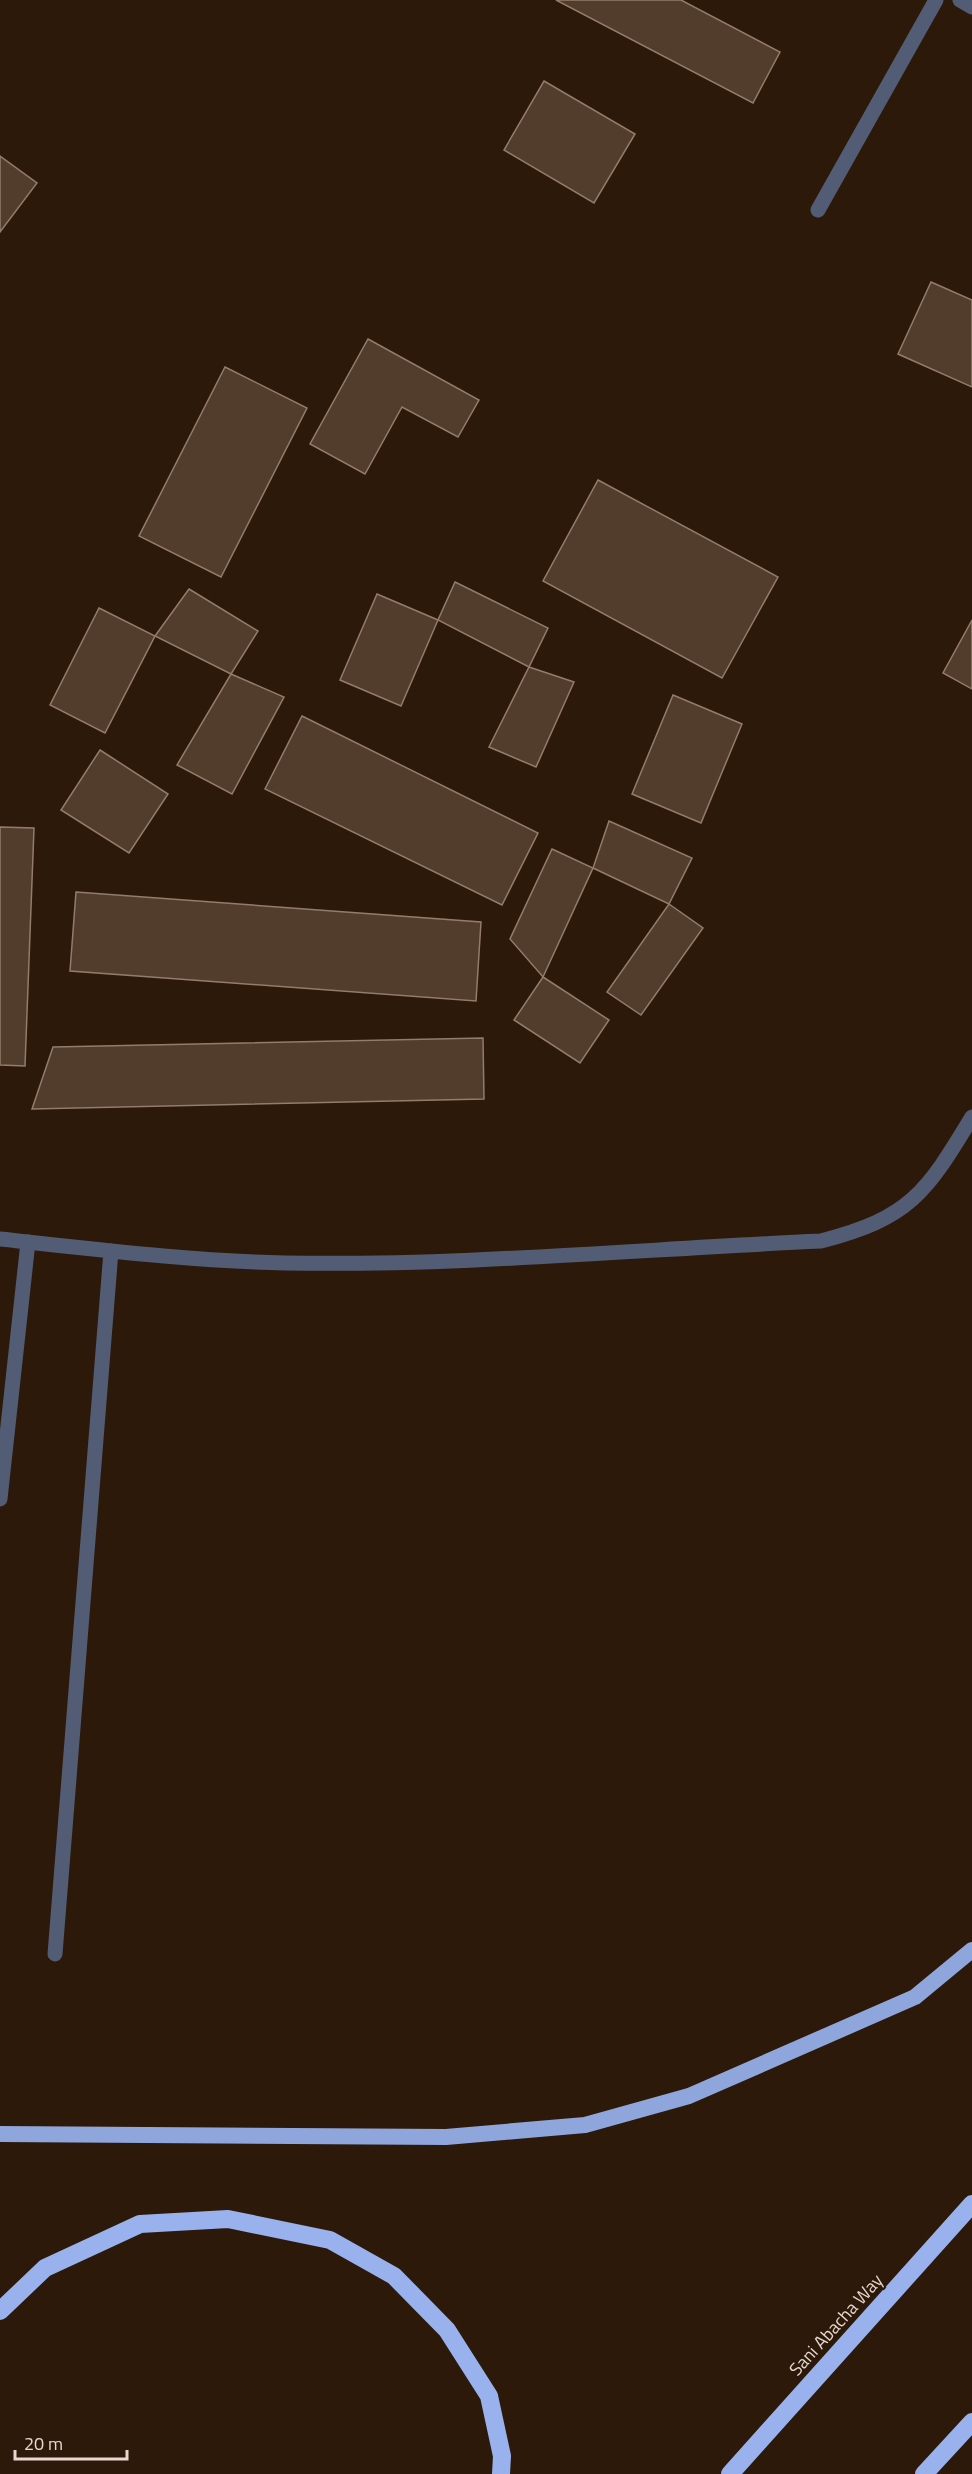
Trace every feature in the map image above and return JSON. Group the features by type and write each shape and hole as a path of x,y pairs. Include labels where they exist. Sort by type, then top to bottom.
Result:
{"highway":[{"path":"0,2134 446,2137 585,2125 689,2096 915,1997 972,1950"},
{"name":"Sani Abacha Way","path":"730,2474 972,2204"},
{"path":"0,2311 45,2268 140,2223 228,2218 330,2240 394,2276 447,2330 489,2396 502,2456 501,2474"},
{"path":"924,2474 972,2422"}],"lane":[{"path":"818,210 936,0"},
{"path":"960,0 972,7"},
{"path":"0,1239 111,1251 284,1263 404,1262 821,1241 855,1232 892,1217 917,1197 942,1168 972,1117"},
{"path":"0,1499 7,1369 28,1242"},
{"path":"55,1954 111,1251"}],"building":[{"path":"556,0 681,0 780,52 753,103"},
{"path":"544,81 635,134 594,203 504,150"},
{"path":"0,156 37,183 0,232"},
{"path":"931,282 972,300 972,387 898,354"},
{"path":"368,339 479,400 458,437 402,407 365,474 310,444"},
{"path":"225,367 307,408 221,577 139,536"},
{"path":"598,480 778,577 722,678 543,581"},
{"path":"455,582 548,628 529,667 438,620"},
{"path":"189,589 258,631 231,674 155,636"},
{"path":"377,594 438,620 401,706 340,680"},
{"path":"99,608 155,636 105,733 50,705"},
{"path":"972,620 972,689 943,673"},
{"path":"529,667 574,682 536,767 489,747"},
{"path":"231,674 284,697 232,794 177,765"},
{"path":"673,695 742,724 701,823 632,794"},
{"path":"302,716 538,833 502,905 265,789"},
{"path":"100,750 168,794 129,853 61,810"},
{"path":"609,821 692,858 669,904 593,868"},
{"path":"0,827 34,828 25,1066 0,1065"},
{"path":"552,849 593,868 543,977 510,939"},
{"path":"76,892 481,922 476,1001 70,971"},
{"path":"669,904 703,928 641,1015 607,992"},
{"path":"543,977 609,1020 580,1063 514,1020"},
{"path":"483,1038 484,1099 32,1109 53,1047"}]}
